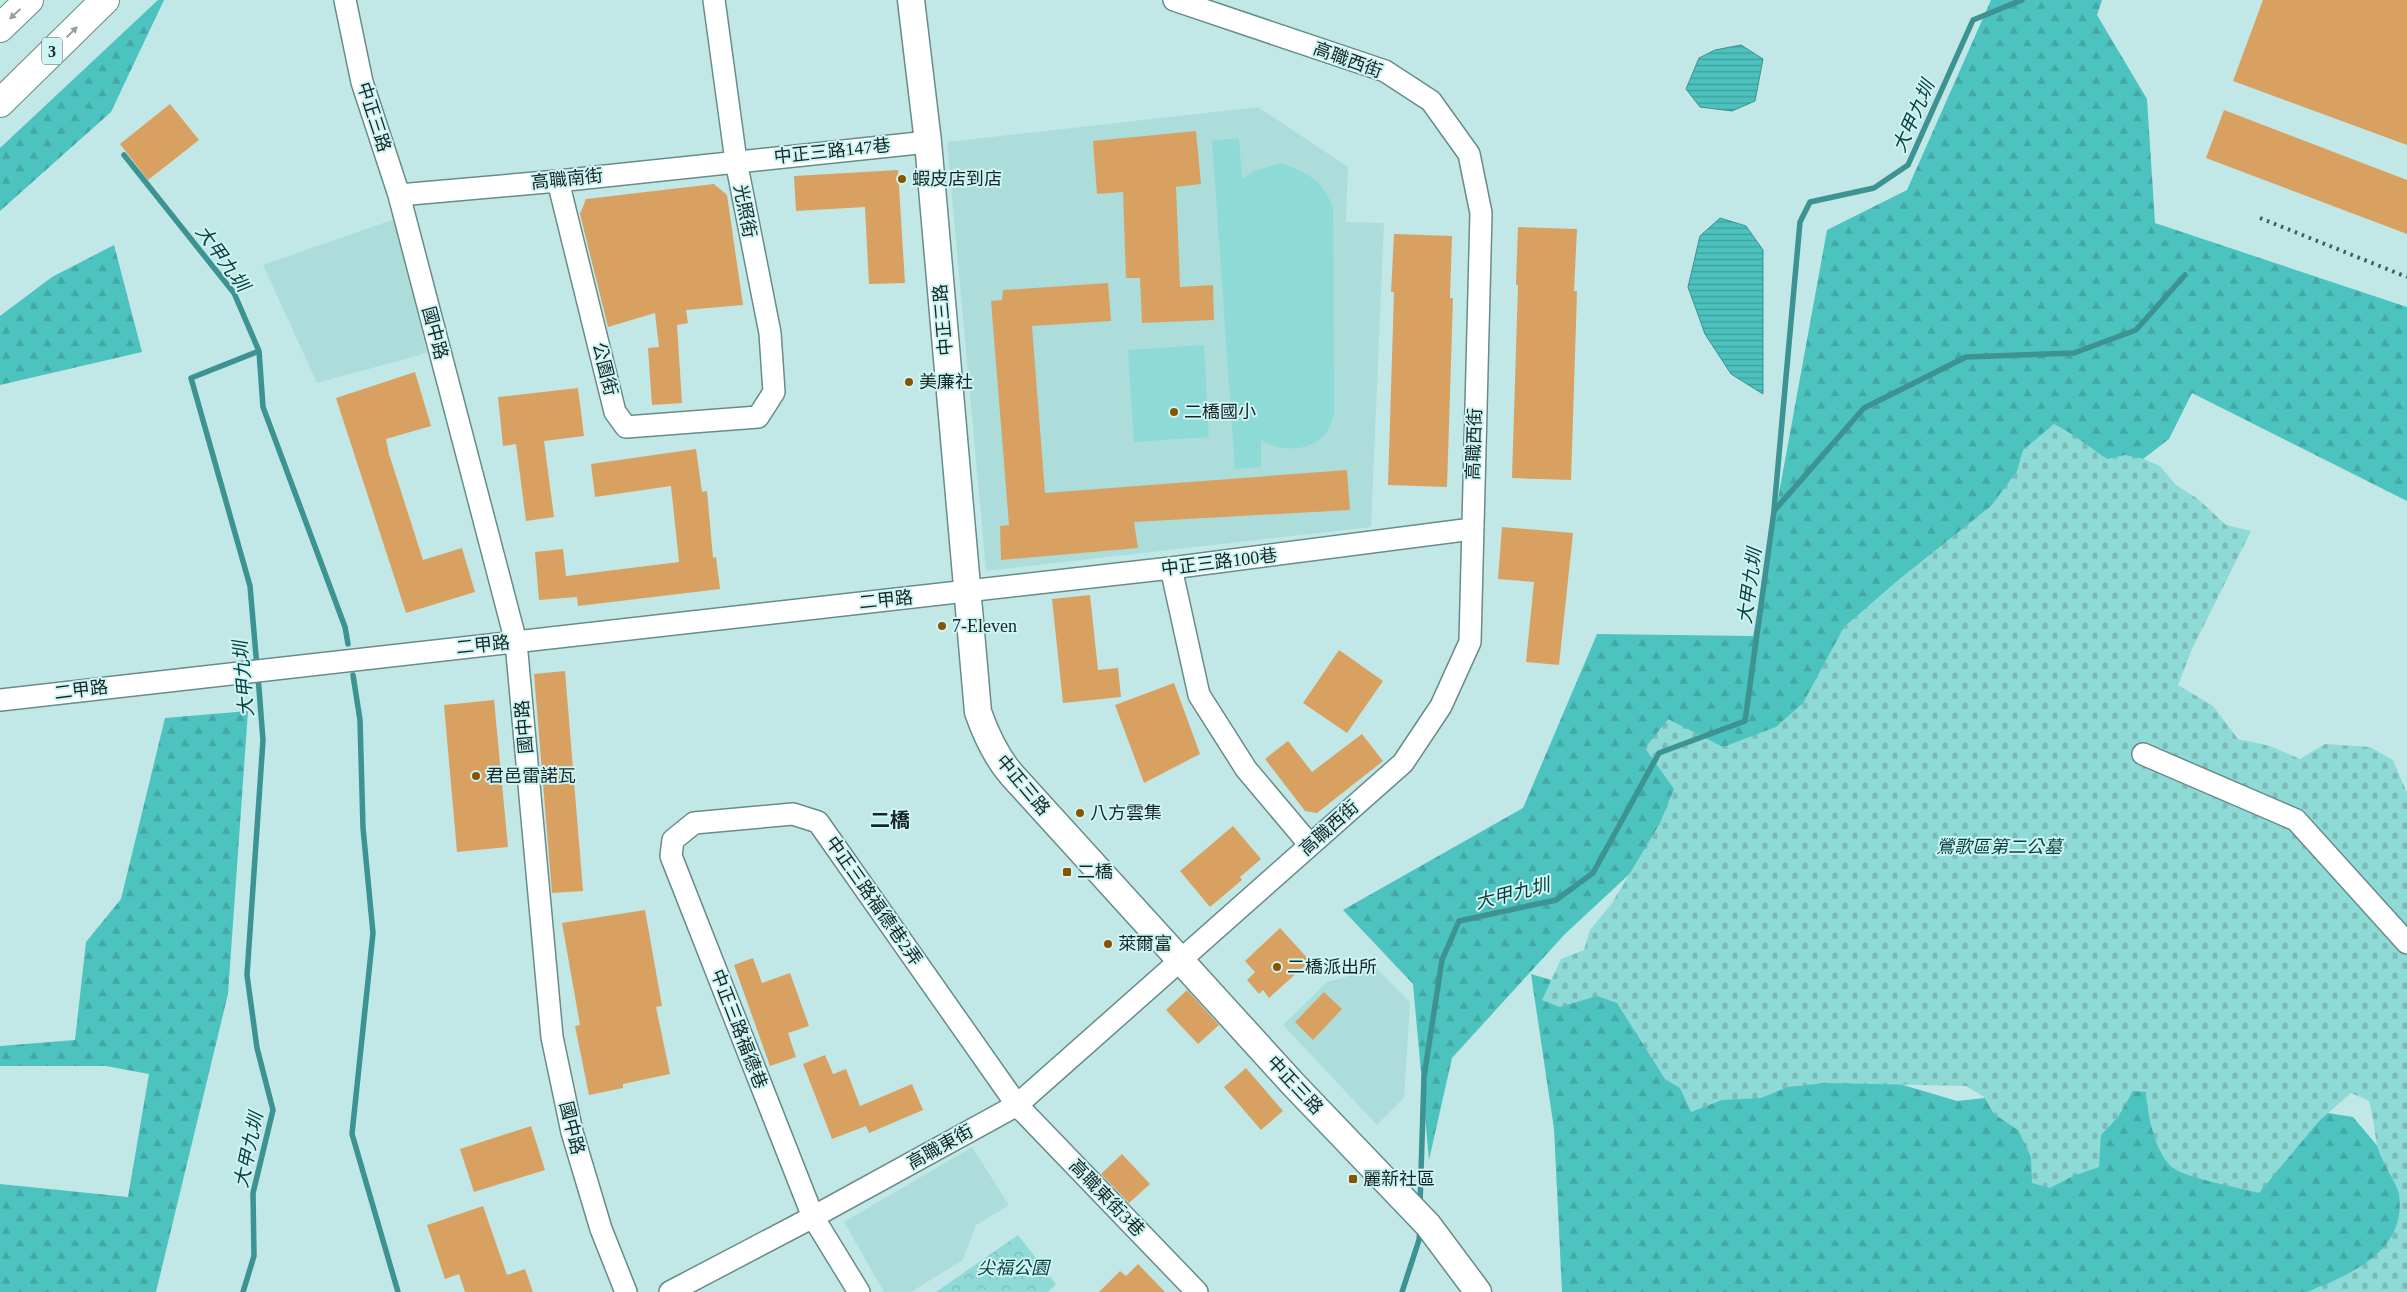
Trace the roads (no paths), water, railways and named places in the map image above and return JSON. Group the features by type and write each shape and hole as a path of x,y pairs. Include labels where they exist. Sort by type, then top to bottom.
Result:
{"highway":[{"path":"0,28 29,0"},
{"name":"3","path":"0,103 105,0"}],"street":[{"name":"中正三路","path":"345,0 362,82 399,195"},
{"name":"光照街","path":"714,0 736,161 770,333 774,392 758,416"},
{"name":"中正三路","path":"911,0 928,142 978,712 986,736 998,759 1293,1084 1420,1216 1478,1292"},
{"name":"高職西街","path":"1174,0 1385,71 1431,101 1469,154 1481,213 1470,642 1441,706 1402,763 1181,961"},
{"name":"中正三路147巷","path":"736,161 928,142"},
{"name":"高職南街","path":"399,195 558,181 736,161"},
{"name":"公園街","path":"558,181 615,412 626,427 758,416"},
{"name":"國中路","path":"399,195 516,642 552,1037 572,1132 601,1229 626,1292"},
{"name":"中正三路100巷","path":"966,591 1171,568 1472,530"},
{"path":"1171,568 1199,695 1246,769 1310,845"},
{"name":"二甲路","path":"0,700 966,591"},
{"path":"2143,754 2296,820 2407,943"},
{"name":"中正三路福德巷2弄","path":"674,840 694,823 793,814 818,822 1017,1105"},
{"name":"中正三路福德巷","path":"674,840 671,856 813,1217 859,1292"},
{"name":"高職東街","path":"670,1292 813,1217 1017,1105 1181,961"},
{"name":"高職東街3巷","path":"1017,1105 1197,1292"}],"waterway":[{"name":"大甲九圳","path":"1774,510 1800,222 1810,202 1874,188 1908,165 1973,20 2022,0"},
{"name":"大甲九圳","path":"124,155 234,293 259,351 191,378 250,586 257,667"},
{"name":"大甲九圳","path":"1420,1204 1424,1077 1442,960 1459,921 1556,900 1593,873 1659,753 1745,721 1774,511 1864,408 1966,357 2074,353 2136,330 2185,275"},
{"path":"259,351 263,407 345,627 348,644"},
{"path":"353,675 360,720 363,828 373,933 352,1134 398,1292"},
{"name":"大甲九圳","path":"243,1292 254,1256 253,1193 273,1110 257,1048 247,975 263,740 258,676"},
{"name":"大甲九圳","path":"1402,1292 1419,1240 1420,1228"}],"railway":[{"path":"2260,218 2407,277"}],"place":[{"name":"蝦皮店到店","path":"902,179"},
{"name":"美廉社","path":"909,382"},
{"name":"二橋國小","path":"1174,412"},
{"name":"7-Eleven","path":"942,626"},
{"name":"君邑雷諾瓦","path":"476,776"},
{"name":"八方雲集","path":"1080,813"},
{"name":"二橋","path":"1067,872"},
{"name":"萊爾富","path":"1108,944"},
{"name":"二橋派出所","path":"1277,967"},
{"name":"麗新社區","path":"1353,1179"}],"district":[{"name":"二橋","path":"890,820"}],"park label":[{"name":"鶯歌區第二公墓","path":"1999,847"},
{"name":"尖福公園","path":"1013,1268"}]}
